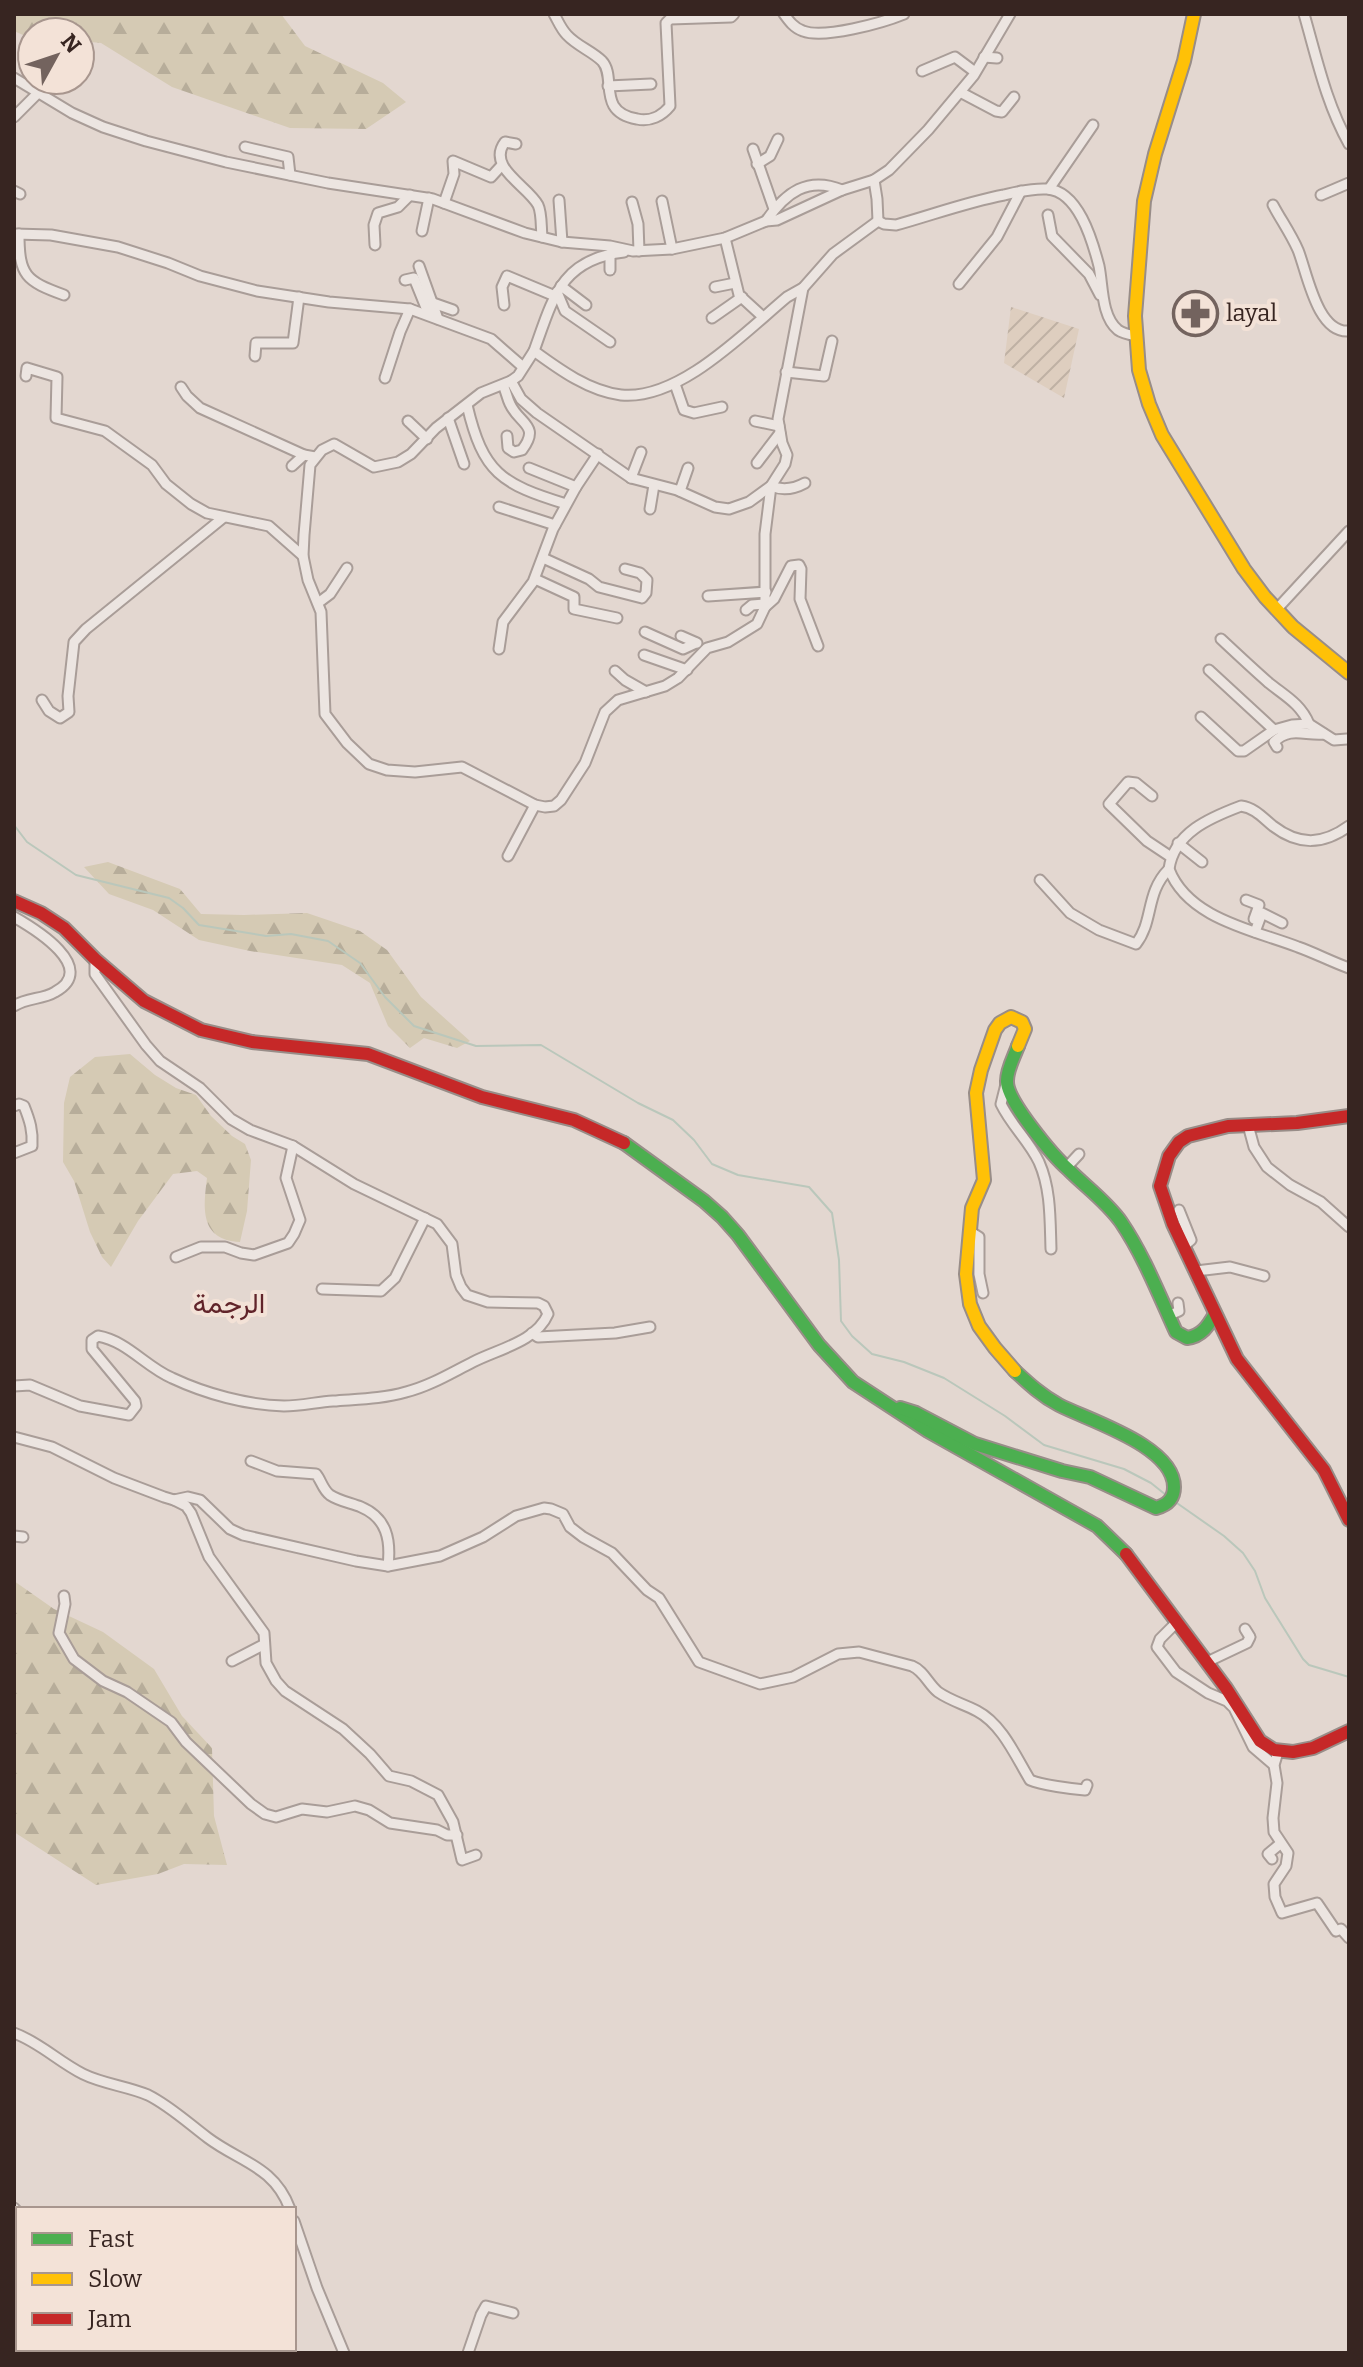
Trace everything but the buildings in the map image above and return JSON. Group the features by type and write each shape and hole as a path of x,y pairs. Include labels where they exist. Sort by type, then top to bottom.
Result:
{"main road":[{"path":"1194,14 1189,46 1155,149 1144,202 1137,290 1138,366 1148,405 1163,441 1238,560 1276,610 1305,639 1349,673"},
{"path":"14,901 64,928 144,1001 201,1030 252,1042 368,1054 482,1097 574,1120 625,1144 722,1217 834,1363 853,1382 928,1431 1097,1526 1127,1551 1236,1702 1256,1738 1276,1758 1349,1731"},
{"path":"888,1406 916,1413 975,1444 1090,1477 1156,1508 1171,1499 1175,1487 1163,1460 1140,1442 1061,1408 1048,1399 1013,1367 981,1329 973,1314 965,1284 965,1257 973,1202 981,1189 984,1172 976,1108 978,1084 995,1030 1011,1017 1022,1022 1025,1029 1006,1084 1017,1108 1066,1168 1120,1221 1155,1278 1168,1316 1180,1336 1192,1338 1200,1335 1215,1314"},
{"path":"1349,1116 1283,1124 1228,1126 1188,1136 1179,1142 1166,1162 1160,1186 1184,1246 1237,1359 1324,1470 1349,1520"}],"street":[{"path":"554,14 567,36 606,67 611,100 626,115 643,120 659,116 670,106 666,23 670,19 731,17 734,14"},
{"path":"784,14 794,27 808,32 864,27 904,14"},
{"path":"292,466 334,444 374,467 398,462 411,454 448,418 481,393 518,376 534,351 558,291 582,263 610,254 672,249 725,238 874,180 911,148 960,92 1010,14"},
{"path":"1304,14 1328,98 1349,144"},
{"path":"922,71 955,57 975,72"},
{"path":"984,57 997,58"},
{"path":"608,86 651,84"},
{"path":"960,92 1002,112 1014,97"},
{"path":"14,117 35,96"},
{"path":"45,96 103,127 187,153 290,175 429,198 542,237 636,251"},
{"path":"1049,189 1093,125"},
{"path":"757,164 770,156 778,139"},
{"path":"516,144 505,142 501,147 502,165 538,206 542,237"},
{"path":"245,147 288,157 290,175"},
{"path":"753,149 774,209"},
{"path":"444,203 454,174 453,161 491,177 502,165"},
{"path":"874,180 878,221"},
{"path":"766,221 774,209 805,185 826,183 842,190"},
{"path":"1321,195 1349,183"},
{"path":"878,221 896,225 975,201 1021,191 1059,191 1078,209 1099,266 1103,302"},
{"path":"959,284 997,237 1021,191"},
{"path":"375,245 374,225 378,213 398,207 410,195"},
{"path":"422,231 429,198"},
{"path":"559,200 562,242"},
{"path":"662,201 672,249"},
{"path":"632,202 638,224 636,251"},
{"path":"1273,205 1298,251 1311,292 1322,312 1339,331 1349,331"},
{"path":"1048,215 1052,236 1089,274 1118,330 1136,336"},
{"path":"534,351 581,382 618,394 643,394 675,384 803,288 833,254 878,221"},
{"path":"64,295 36,284 27,276 17,234 51,235 118,247 214,280 257,291 355,305 410,309 491,339 523,367"},
{"path":"725,238 739,295 763,317"},
{"path":"610,254 610,270"},
{"path":"419,266 433,303 434,317"},
{"path":"504,305 502,287 507,276 558,291 586,305"},
{"path":"405,280 414,278 434,317"},
{"path":"715,287 735,283"},
{"path":"507,383 521,399 576,445 598,454 631,478 729,509 749,502 771,486 785,464 787,455 779,430 786,372 803,288"},
{"path":"558,291 565,311 610,342"},
{"path":"255,356 256,343 293,343 299,297"},
{"path":"712,318 742,297"},
{"path":"433,303 453,310"},
{"path":"385,378 410,309"},
{"path":"786,372 824,376 832,341"},
{"path":"26,376 27,368 57,377 56,418 105,431 152,465 166,484 191,504 207,513 269,526 303,556"},
{"path":"507,383 510,406 530,429 530,437 522,450 514,452 508,448 507,436"},
{"path":"675,384 684,410 694,413 722,407"},
{"path":"181,387 200,408 310,456"},
{"path":"467,405 479,443 497,473 520,487 566,504"},
{"path":"448,418 464,464"},
{"path":"408,421 427,439"},
{"path":"755,421 779,430"},
{"path":"757,463 779,430"},
{"path":"631,478 641,452"},
{"path":"499,649 503,622 535,579 555,525 598,454"},
{"path":"310,456 303,556 322,625 325,714 361,757 376,767 427,771 462,767 535,805 545,807 554,806 569,789 585,763 605,712 618,700 678,678 707,648 728,642 757,624 765,606 765,534 771,486"},
{"path":"529,468 576,487"},
{"path":"680,491 688,468"},
{"path":"771,486 779,490 805,483"},
{"path":"650,509 654,485"},
{"path":"499,507 555,525"},
{"path":"42,700 49,711 60,718 69,712 74,642 224,517"},
{"path":"1276,610 1349,531"},
{"path":"543,558 589,579 599,587 642,598 646,593 647,580 640,573 625,569"},
{"path":"746,610 752,605 765,606 774,599 791,566 799,565 800,599 818,646"},
{"path":"318,603 330,594 347,568"},
{"path":"535,579 574,597 574,609 617,618"},
{"path":"708,596 766,592"},
{"path":"645,632 683,649 696,643"},
{"path":"681,636 707,648"},
{"path":"1221,639 1257,673 1293,700 1309,724 1334,740 1348,742 1349,727"},
{"path":"644,655 687,670"},
{"path":"1209,670 1274,730"},
{"path":"615,671 646,692"},
{"path":"1201,717 1238,751 1244,751 1274,730 1309,724"},
{"path":"1277,747 1274,742 1285,734 1324,734"},
{"path":"1152,796 1136,783 1128,782 1109,804 1147,841 1171,857"},
{"path":"508,856 535,805"},
{"path":"1040,880 1070,913 1099,930 1136,944 1143,933 1159,879 1169,869 1178,843 1193,830 1241,806 1257,811 1298,840 1331,838 1349,826"},
{"path":"1178,843 1202,862"},
{"path":"1169,869 1187,898 1207,911 1349,968"},
{"path":"1246,900 1259,905 1253,931"},
{"path":"1253,931 1262,913 1282,923"},
{"path":"14,917 54,944 67,960 70,975 65,985 53,994 29,998 14,1006"},
{"path":"14,1386 30,1385 80,1406 129,1415 136,1406 135,1401 92,1349 92,1340 98,1336 128,1349 159,1372 213,1394 287,1406 369,1399 422,1387 532,1333 548,1314 544,1306 538,1303 488,1302 467,1295 456,1275 452,1244 437,1224 354,1184 293,1146 239,1124 226,1114 200,1088 160,1061 146,1045 95,974 95,959"},
{"path":"1006,1084 1001,1104 1038,1161 1045,1180 1051,1249"},
{"path":"14,1106 24,1106 33,1128 32,1146 14,1153"},
{"path":"1248,1125 1254,1147 1267,1167 1290,1185 1321,1202 1349,1227"},
{"path":"176,1257 201,1247 225,1247 254,1255 288,1243 300,1220 286,1178 293,1146"},
{"path":"1066,1168 1079,1154"},
{"path":"1179,1210 1191,1240 1184,1246"},
{"path":"322,1289 381,1291 395,1278 425,1218"},
{"path":"971,1232 979,1237 979,1274 983,1293"},
{"path":"1196,1271 1230,1267 1264,1276"},
{"path":"1168,1316 1179,1311 1178,1303"},
{"path":"532,1333 538,1337 615,1333 650,1327"},
{"path":"14,1437 52,1447 114,1478 186,1506 195,1519 209,1557 264,1633 263,1645 270,1673 285,1691 343,1729 389,1776 411,1781 438,1795 449,1813 462,1860 476,1855"},
{"path":"251,1461 277,1471 316,1474 330,1495 377,1516 389,1539 388,1566"},
{"path":"174,1500 188,1497 200,1500 230,1529 243,1535 388,1566 440,1556 493,1532 516,1516 551,1509 563,1514 570,1527 583,1537 612,1553 647,1590 659,1598 699,1662 760,1684 793,1677 838,1654 859,1652 912,1666 920,1670 931,1686 948,1699 980,1712 994,1724 1030,1780 1078,1790 1085,1790 1087,1785"},
{"path":"64,1596 59,1633 74,1659 103,1681 140,1700 171,1722 186,1742 265,1814 276,1817 302,1809 327,1812 355,1806 369,1810 390,1823 457,1835"},
{"path":"1177,1622 1160,1639 1157,1647 1176,1672 1208,1693 1227,1701 1234,1708 1253,1747 1276,1758 1274,1832 1288,1853 1286,1866 1274,1884 1275,1897 1282,1913 1317,1903 1336,1931 1341,1929 1349,1938"},
{"path":"1207,1662 1247,1643 1250,1637 1245,1629"},
{"path":"232,1661 263,1645"},
{"path":"1272,1859 1268,1854 1280,1844"},
{"path":"14,2033 86,2075 145,2094 174,2111 211,2141 268,2175 279,2187 289,2207"},
{"path":"296,2227 344,2353"},
{"path":"468,2353 486,2306 513,2313"}],"shaded area":[{"path":"1011,307 1079,329 1064,398 1004,363"}],"green space":[{"path":"14,14 281,14 305,46 383,83 406,102 366,129 290,128 172,87 96,43 96,16 16,16 14,31"},
{"path":"108,862 180,889 201,914 307,913 360,931 387,950 421,997 470,1041 457,1048 424,1038 410,1048 388,1026 370,983 342,965 199,940 153,910 109,894 84,867"},
{"path":"130,1054 155,1075 176,1088 196,1095 211,1116 245,1144 251,1160 247,1211 240,1242 217,1236 211,1229 205,1211 207,1178 197,1171 173,1174 138,1221 111,1267 102,1257 90,1232 74,1181 63,1162 64,1103 70,1077 95,1057"},
{"path":"14,1581 54,1609 103,1632 154,1669 182,1716 212,1748 214,1816 227,1865 184,1864 158,1874 96,1885 14,1832"}],"waterway":[{"path":"14,825 27,842 76,875 169,898 199,925 266,936 291,934 328,941 360,963 385,997 414,1026 476,1046 541,1045 638,1103 673,1120 694,1140 712,1164 738,1175 809,1187 832,1213 839,1260 841,1321 872,1354 904,1362 944,1378 1044,1445 1124,1469 1166,1495"},
{"path":"1174,1501 1243,1553 1255,1571 1265,1598 1303,1659 1309,1665 1349,1677"}],"traffic: fast":[{"path":"1018,1046 1007,1077 1014,1101 1052,1153 1121,1222 1144,1262 1176,1332 1187,1338 1197,1335 1215,1314"},
{"path":"624,1143 722,1217 819,1345 853,1382 928,1431 1097,1526 1126,1554"},
{"path":"900,1408 916,1413 975,1444 1090,1477 1156,1508 1169,1501 1174,1487 1170,1472 1146,1447 1053,1401 1015,1371"}],"traffic: slow":[{"path":"1194,14 1184,61 1144,201 1135,316 1139,370 1162,435 1244,569 1293,627 1349,673"},
{"path":"1015,1371 979,1326 970,1304 966,1274 972,1208 984,1180 976,1093 981,1070 995,1030 1011,1017 1022,1022 1025,1029 1018,1046"}],"traffic: jam":[{"path":"14,901 64,928 144,1001 201,1030 252,1042 368,1054 482,1097 574,1120 624,1143"},
{"path":"1349,1116 1297,1123 1228,1126 1188,1136 1169,1156 1160,1186 1173,1224 1237,1359 1324,1470 1349,1520"},
{"path":"1126,1554 1226,1688 1260,1741 1274,1750 1293,1752 1313,1748 1349,1731"}],"place":[{"name":"layal","path":"1195,313"}],"district":[{"name":"الرجمة","path":"229,1303"}]}
